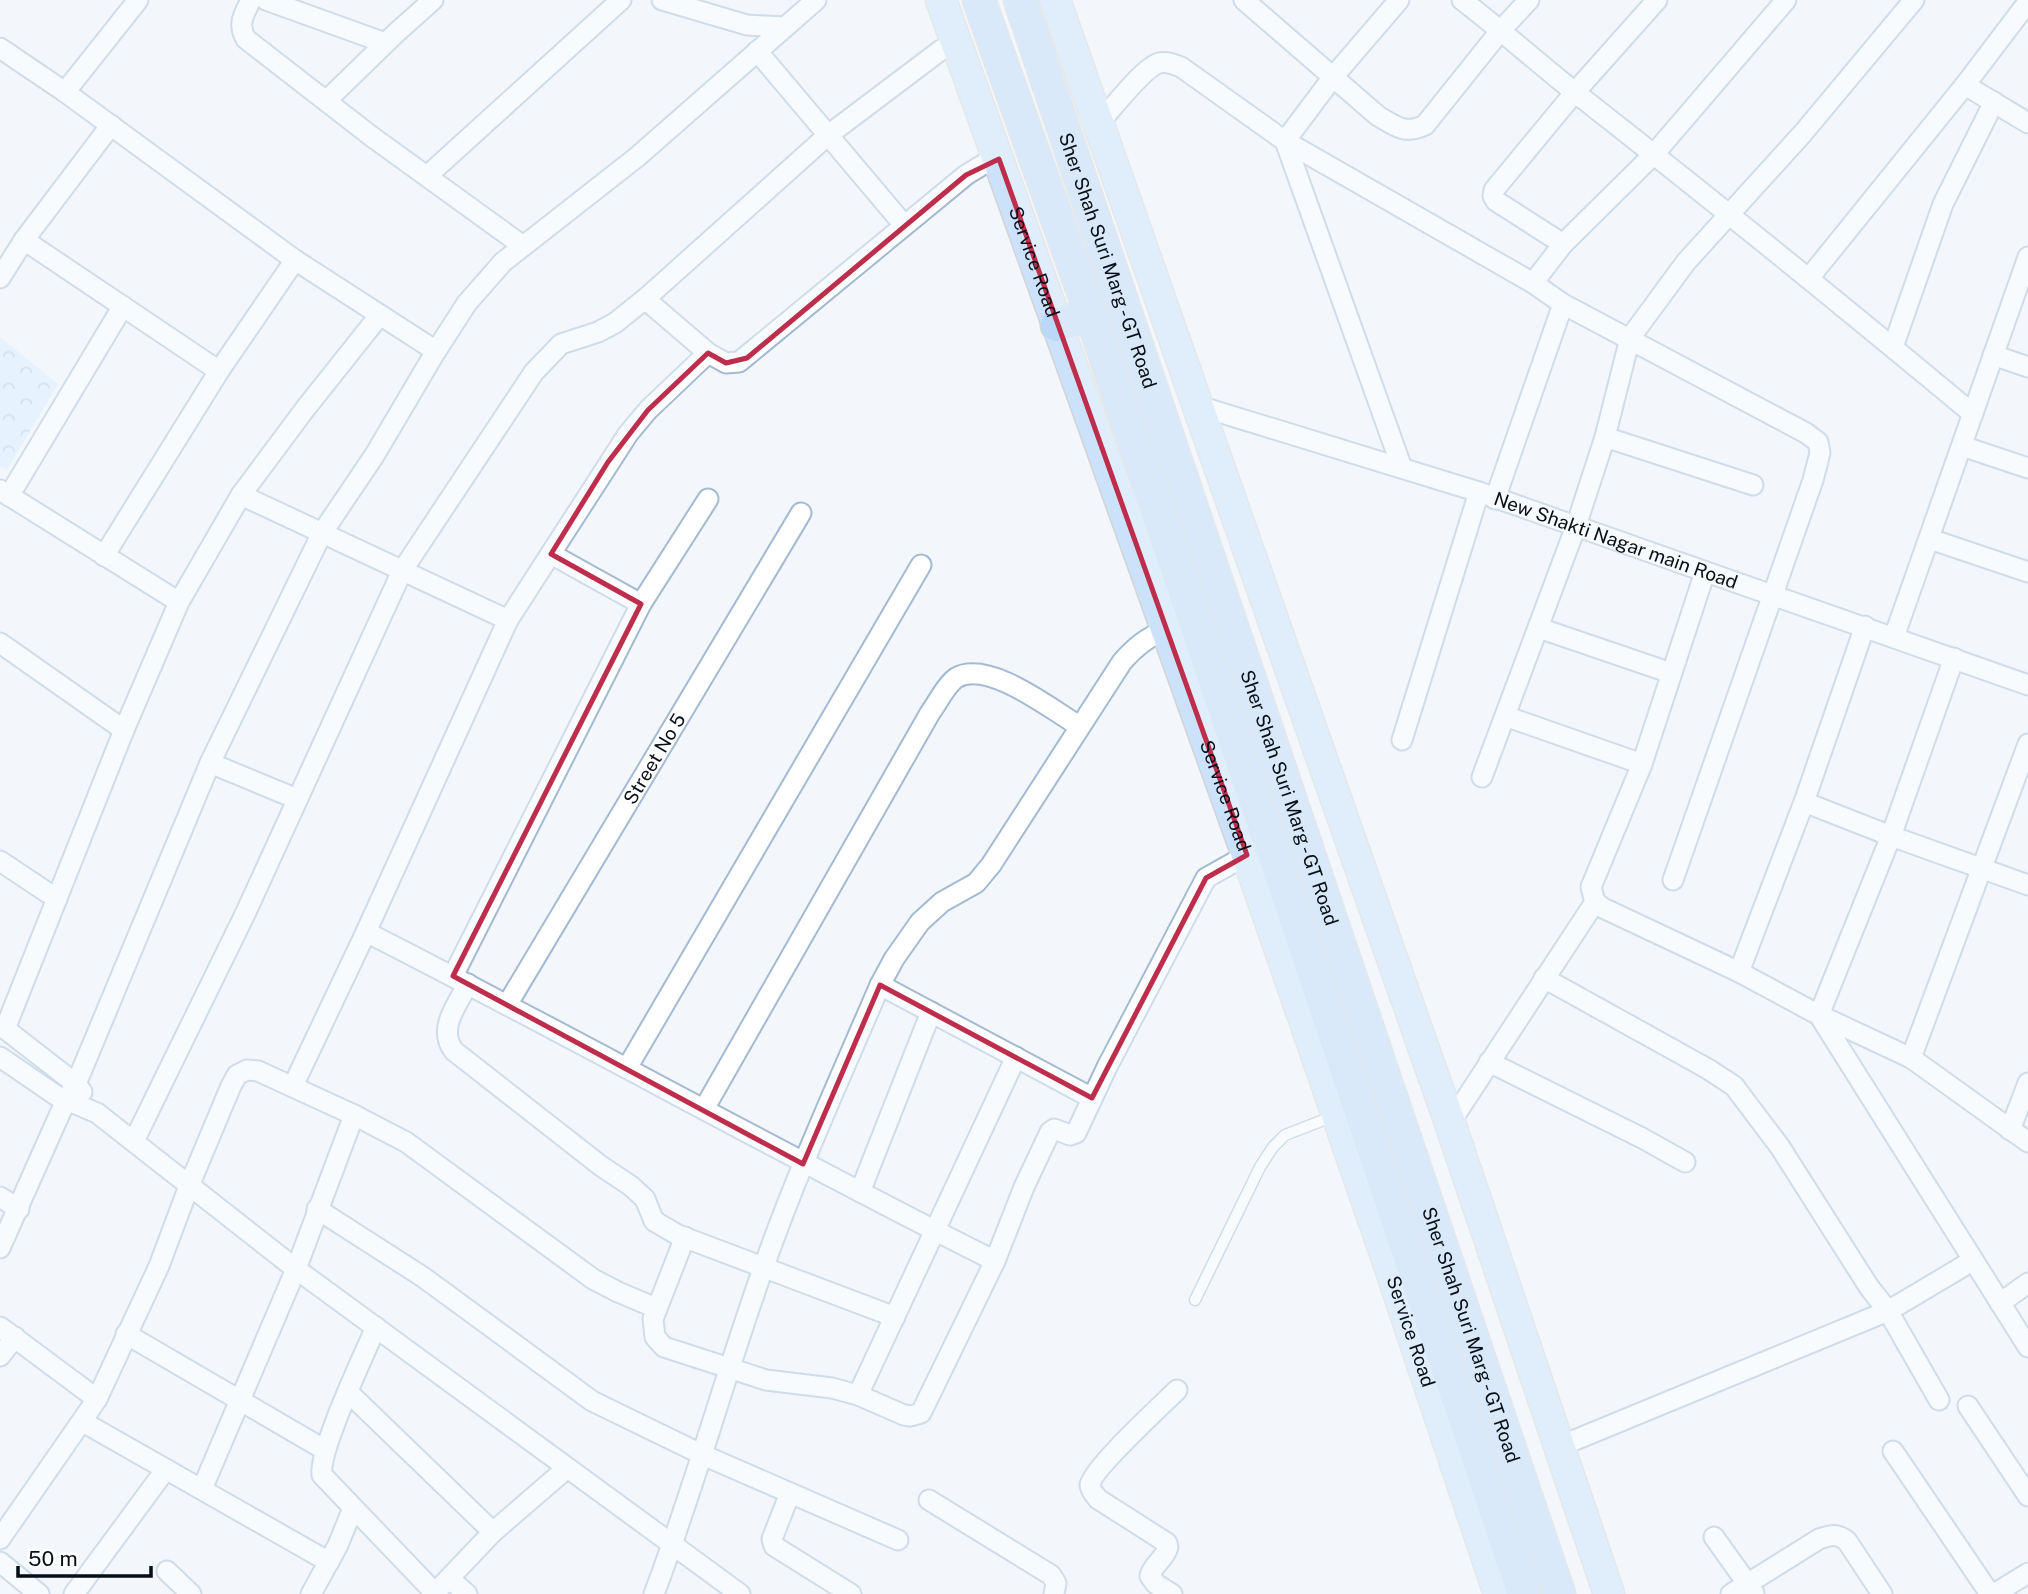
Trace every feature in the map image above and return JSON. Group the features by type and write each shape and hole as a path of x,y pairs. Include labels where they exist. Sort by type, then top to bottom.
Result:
{"highway":[{"name":"Sher Shah Suri Marg - GT Road","path":"979,0 1091,314 1524,1594"},
{"name":"Sher Shah Suri Marg - GT Road","path":"1020,0 1559,1594"},
{"path":"1057,325 1091,314"}],"main road":[{"name":"Service Road","path":"942,0 1247,855 1499,1594"},
{"path":"1055,0 1450,1122 1609,1594"}],"street":[{"path":"65,92 138,0"},
{"path":"251,0 242,19 242,32 246,39 523,246"},
{"path":"266,0 385,43"},
{"path":"326,101 433,0"},
{"path":"427,176 621,0"},
{"path":"662,0 747,25 783,27"},
{"path":"0,1248 71,1092 211,763 322,533 374,456 467,303 503,262 637,157 816,0"},
{"path":"1244,0 1378,116 1399,129 1414,130 1425,124 1501,30 1529,0"},
{"path":"1285,141 1333,78 1399,0"},
{"path":"1462,0 1574,92 1655,153 1973,414"},
{"path":"1563,244 1502,205 1493,196 1498,184 1574,92 1657,0"},
{"path":"1533,283 1563,244 1655,153 1786,0"},
{"path":"1482,777 1576,526 1605,437 1630,338 1686,262 1730,217 1914,0"},
{"path":"1809,278 1965,85 2028,2"},
{"path":"134,1141 194,1022 402,571 534,372 561,344 598,332 615,323 827,136 941,50 958,44"},
{"path":"0,48 111,125 295,260 436,351"},
{"path":"757,51 904,225"},
{"path":"1099,123 1148,69 1159,62 1170,62 1181,67 1285,141 1533,283 1563,304 1818,442 1818,463 1673,880"},
{"path":"1965,85 2028,123"},
{"path":"1893,347 1943,204 1994,103"},
{"path":"0,278 24,240 111,125"},
{"path":"1285,141 1402,468"},
{"path":"645,299 708,353 726,363 739,362 966,175 999,159"},
{"path":"24,240 219,371"},
{"path":"104,556 219,371 295,260"},
{"path":"1895,637 2027,263"},
{"path":"1402,740 1487,496 1563,304"},
{"path":"122,306 5,493 179,602"},
{"path":"379,316 241,495 179,602 3,1027 71,1092 296,1269 740,1594"},
{"path":"293,1086 508,620 628,434 708,353"},
{"path":"1993,355 2028,367"},
{"name":"New Shakti Nagar main Road","path":"1199,406 1487,496 2028,685"},
{"path":"1605,437 1753,485"},
{"path":"1962,446 2028,468"},
{"path":"241,495 508,620"},
{"path":"708,499 641,604 460,980 447,1026 448,1044 601,1166 631,1186 645,1199 654,1221 665,1229 895,1317"},
{"name":"Street No 5","path":"507,1005 801,513"},
{"path":"1930,540 2028,572"},
{"path":"551,554 641,604"},
{"path":"627,1068 921,565"},
{"path":"1705,572 1642,764 1591,887 1595,902 1739,972 1819,1015 1911,1058 2028,1142"},
{"path":"1739,972 1804,802 1865,626"},
{"path":"654,1594 704,1455 764,1266 803,1164 894,958 925,915 976,883 1122,662 1149,636 1167,628"},
{"path":"1539,628 1671,673"},
{"path":"0,643 124,730"},
{"path":"1819,1015 1891,836 1954,659"},
{"path":"704,1109 930,713 954,679 968,673 992,677 1016,688 1079,726"},
{"path":"1505,716 1642,764"},
{"path":"1911,1058 2028,744"},
{"path":"211,763 297,799"},
{"path":"1804,802 2028,885"},
{"path":"685,1237 656,1308 653,1330 655,1337 664,1347 766,1380 832,1388 858,1395 904,1415 921,1413 995,1261 1049,1132 1054,1129 1070,1135 1075,1134 1206,878 1247,855"},
{"path":"0,861 57,900"},
{"path":"1450,1122 1595,902"},
{"path":"366,932 627,1068 803,1164 995,1261"},
{"path":"1544,978 1734,1086 1780,1147 1869,1287 1888,1311 1939,1400"},
{"path":"880,985 1092,1098"},
{"path":"860,1192 931,1012"},
{"path":"1819,1015 2028,1347"},
{"path":"0,1057 71,1092"},
{"path":"858,1395 1016,1057"},
{"path":"1489,1062 1685,1162"},
{"path":"0,1539 97,1399 159,1266 189,1186 237,1075 247,1070 258,1071 293,1086 406,1142 593,1279 656,1308"},
{"path":"2010,1130 2028,1083"},
{"path":"202,1489 296,1269 354,1115"},
{"path":"0,1197 19,1209"},
{"path":"317,1209 423,1277 592,1401 704,1455 898,1540"},
{"path":"1558,1447 1888,1311 1972,1261"},
{"path":"2000,1303 2028,1283"},
{"path":"376,1327 320,1467 322,1475 435,1593 493,1532 566,1469"},
{"path":"0,1356 7,1332 97,1399"},
{"path":"126,1334 325,1450"},
{"path":"1172,1594 1156,1584 1150,1576 1151,1571 1167,1553 1167,1543 1098,1499 1090,1485 1108,1460 1177,1390"},
{"path":"349,1393 493,1532"},
{"path":"1968,1406 2028,1496"},
{"path":"83,1422 329,1562"},
{"path":"1893,1451 1992,1594 2028,1573"},
{"path":"74,1594 166,1469"},
{"path":"790,1493 772,1539 774,1546 851,1594"},
{"path":"929,1500 1051,1575 1056,1583 1054,1594"},
{"path":"315,1593 353,1508"},
{"path":"1714,1537 1745,1591 1819,1539 1831,1535 1840,1536 1847,1541 1882,1594"},
{"path":"0,1563 38,1594"},
{"path":"167,1571 191,1594"},
{"path":"450,1579 467,1594"}],"lane":[{"path":"1195,1300 1260,1167 1273,1147 1285,1135 1337,1115"}],"highlighted area":[{"path":"999,159 1247,855 1206,878 1092,1098 880,985 803,1164 453,976 641,604 551,554 608,462 648,410 708,353 726,363 747,358 966,175"}],"green space":[{"path":"0,337 58,384 7,470 0,466"}]}
